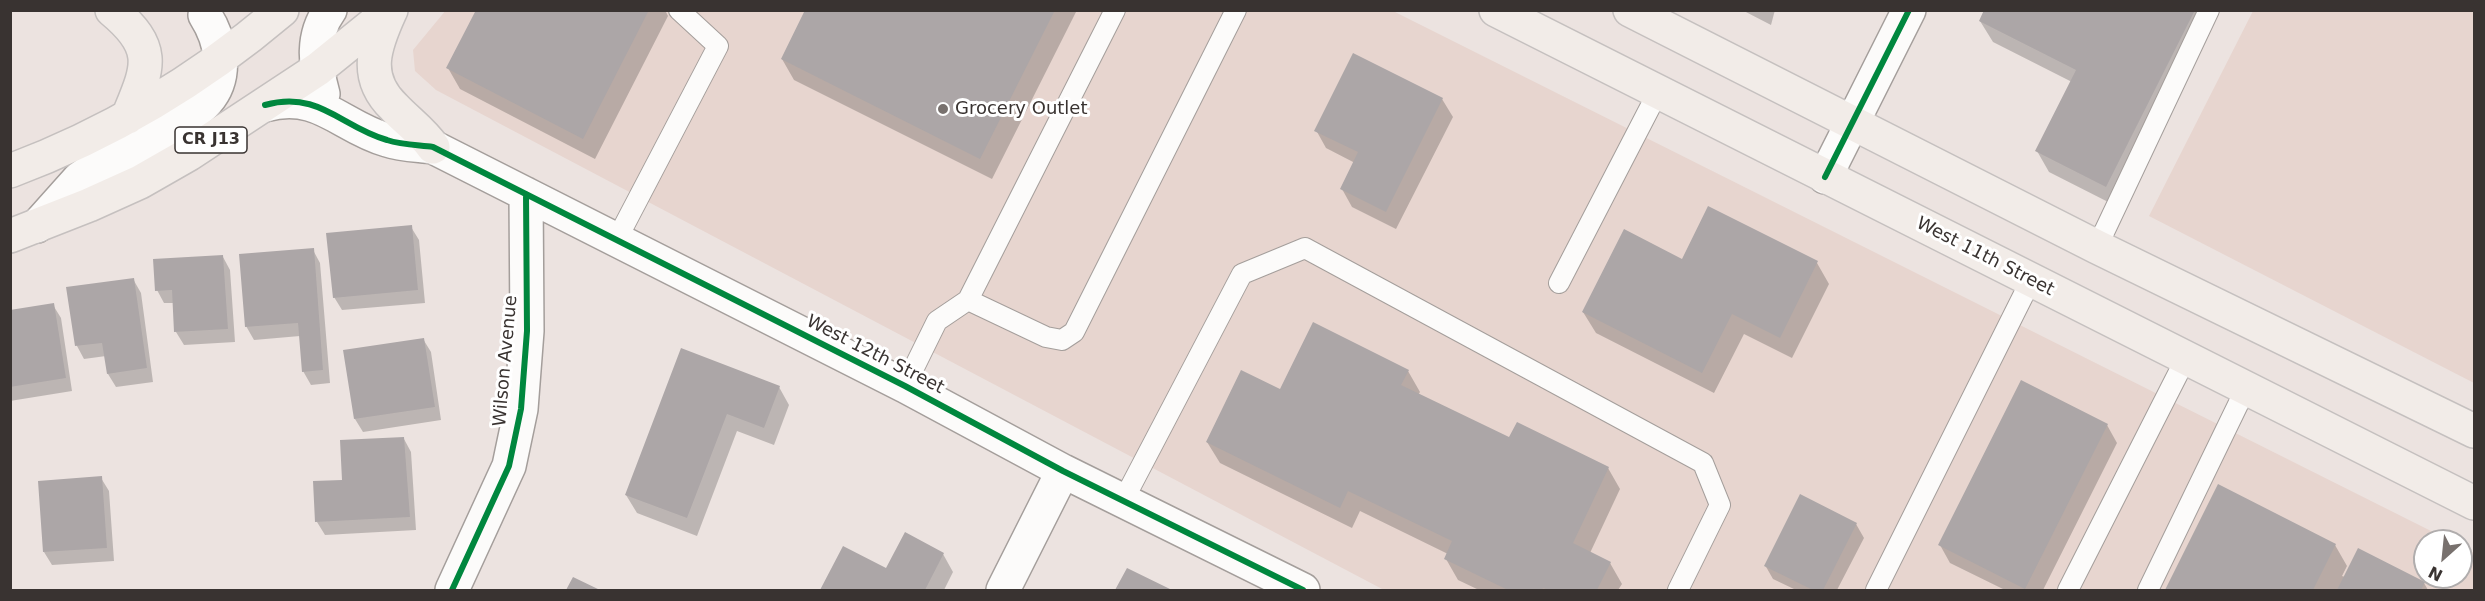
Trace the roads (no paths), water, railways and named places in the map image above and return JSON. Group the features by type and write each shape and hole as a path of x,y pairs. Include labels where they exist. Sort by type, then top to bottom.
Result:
{"main road":[{"path":"112,10 136,36 146,55 147,67 128,117"},
{"path":"391,10 377,42 373,65 378,86 395,108 423,133 434,147"},
{"name":"CR J13","path":"24,231 140,182 189,154 318,69 391,10"},
{"name":"West 11th Street","path":"1496,10 2475,503"},
{"path":"1630,10 2097,247 2475,431"},
{"path":"10,171 81,142 128,117 183,84 275,16"}],"street":[{"path":"330,10 318,33 315,50 324,96 334,114"},
{"path":"1825,177 1909,10"},
{"path":"201,13 232,24 275,16"},
{"path":"24,231 79,179 195,112 207,101 218,82 220,57 216,32 201,13"},
{"name":"West 12th Street","path":"265,105 293,100 312,104 385,140 434,147 905,386 1063,471 1303,591"},
{"name":"Wilson Avenue","path":"452,591 509,466 521,409 527,331 526,194"},
{"path":"1003,591 1063,471"}],"lane":[{"path":"617,239 718,45 679,10"},
{"path":"905,386 937,321 968,300 1115,10"},
{"path":"968,300 1046,337 1062,340 1074,332 1236,10"},
{"path":"2097,247 2209,10"},
{"path":"1559,283 1658,92"},
{"path":"1123,501 1242,274 1305,248 1703,463 1720,505 1678,591"},
{"path":"1876,591 2031,280"},
{"path":"2068,591 2186,358"},
{"path":"2148,591 2246,388"}],"place":[{"name":"Grocery Outlet","path":"943,109"}]}
